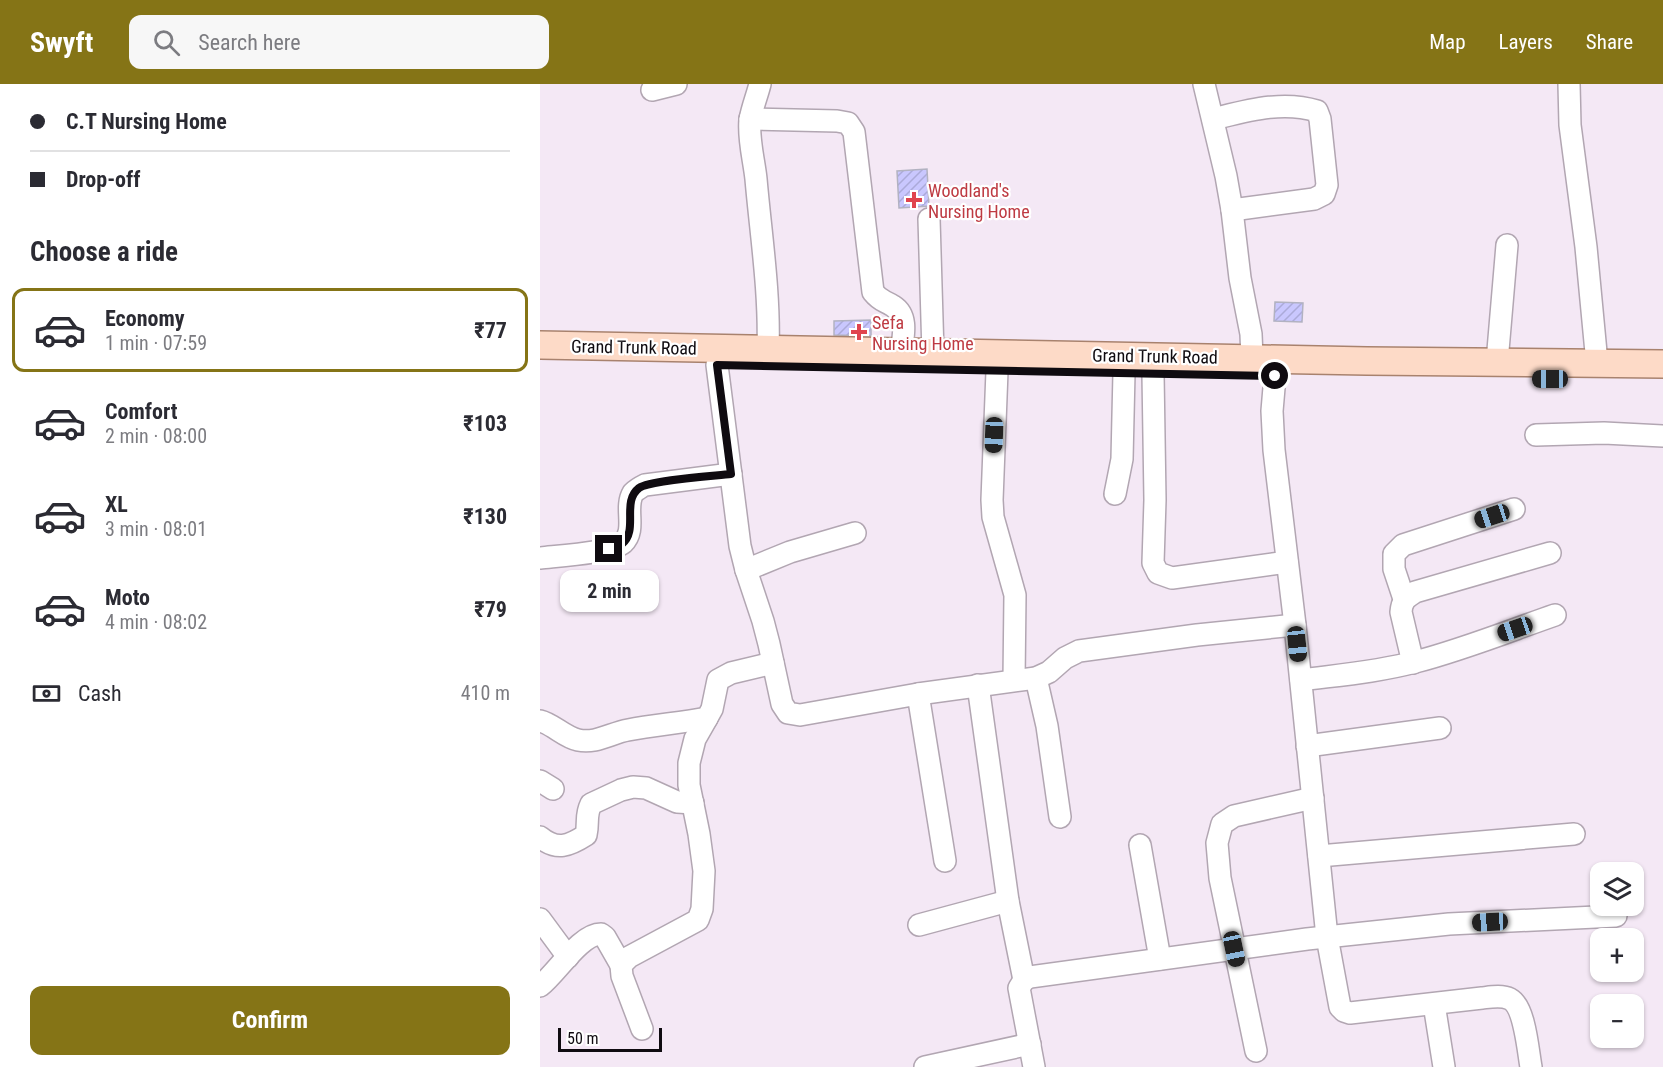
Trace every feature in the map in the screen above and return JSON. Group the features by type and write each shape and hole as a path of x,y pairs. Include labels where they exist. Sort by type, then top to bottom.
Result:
{"main road":[{"name":"Grand Trunk Road","path":"540,345 901,353 1663,364"},
{"name":"Grand Trunk Road","path":"540,362 1663,381"}],"street":[{"path":"652,90 676,84"},
{"path":"760,84 750,119 750,137 767,284 768,350"},
{"path":"1204,84 1232,210 1240,278 1251,334 1252,358"},
{"path":"1569,84 1570,125 1598,363"},
{"path":"1213,119 1275,106 1317,111 1320,119 1327,185 1324,194 1314,199 1232,210"},
{"path":"750,119 837,121 848,123 854,132 873,292 879,300 899,310 904,320 901,353"},
{"path":"929,219 933,353"},
{"path":"1497,362 1507,245"},
{"path":"717,365 740,546 763,621 782,704 788,713 800,716 918,694 1036,678 1079,651 1295,625"},
{"path":"997,371 992,508 1015,595 1014,680"},
{"path":"1115,494 1122,459 1124,373"},
{"path":"1153,374 1155,500 1153,563 1158,573 1172,578 1287,562"},
{"path":"1275,376 1272,411 1274,450 1301,680 1327,937 1340,1007 1350,1013 1491,997 1509,998 1521,1012 1532,1067"},
{"path":"1536,435 1595,432 1663,436"},
{"path":"540,558 609,549 622,544 629,534 633,494 645,485 731,474"},
{"path":"1413,663 1401,612 1404,598 1394,569 1394,554 1403,545 1514,508"},
{"path":"746,570 790,552 855,533"},
{"path":"1404,598 1415,592 1550,553"},
{"path":"1301,680 1413,663 1555,615"},
{"path":"621,965 629,957 698,920 702,909 704,871 689,785 689,763 695,739 712,709 718,680 731,673 773,663"},
{"path":"1036,678 1047,726 1060,817"},
{"path":"978,685 1008,901 1024,980"},
{"path":"918,694 945,861"},
{"path":"540,722 577,740 593,741 625,730 707,718"},
{"path":"1307,746 1440,728"},
{"path":"540,837 548,844 558,847 575,842 586,835 588,826 586,813 591,804 633,787 646,788 677,802 693,803"},
{"path":"1256,1052 1220,878 1217,843 1222,824 1234,816 1313,798"},
{"path":"1319,856 1574,834"},
{"path":"1140,845 1160,959"},
{"path":"919,925 1008,901"},
{"path":"1034,1067 1019,988 1024,980 1030,977 1327,937 1449,924 1616,916"},
{"path":"540,919 568,957"},
{"path":"540,986 585,940 595,934 601,934 621,965 622,976 642,1029"},
{"path":"1434,1004 1444,1067"},
{"path":"925,1067 1030,1044"}],"building":[{"path":"927,169 929,206 899,208 897,171"},
{"path":"1275,302 1303,303 1302,322 1274,321"},
{"path":"871,320 871,336 834,335 834,321"}],"place":[{"name":"Woodland's Nursing Home","path":"914,200"},
{"name":"Sefa Nursing Home","path":"859,332"}],"route":[{"path":"609,549 622,544 629,534 631,501 633,494 639,488 652,483 731,474 717,365 1275,376"}]}
